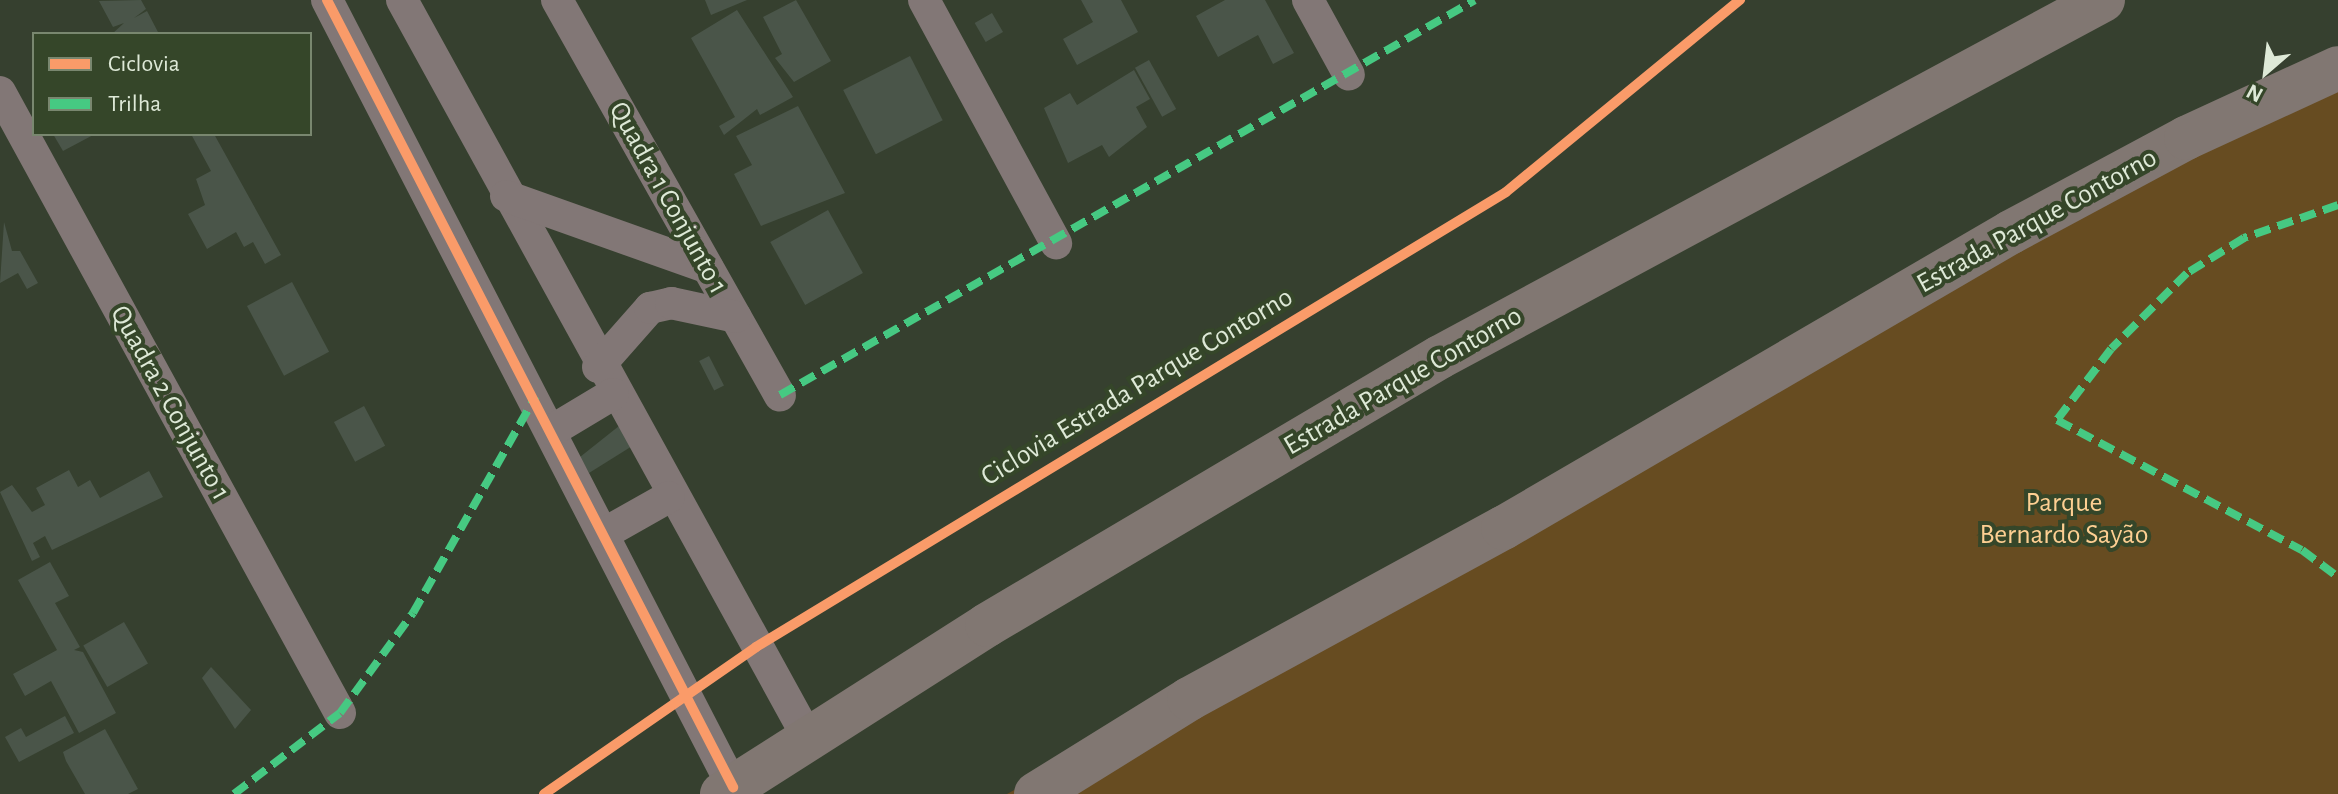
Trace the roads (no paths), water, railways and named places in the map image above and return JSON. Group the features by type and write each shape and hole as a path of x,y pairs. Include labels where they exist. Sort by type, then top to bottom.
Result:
{"main road":[{"name":"Estrada Parque Contorno","path":"728,790 808,738 1440,357 2103,0"},
{"name":"Estrada Parque Contorno","path":"1036,794 1189,699 1503,528 2011,232 2332,68"}],"street":[{"path":"327,0 553,430 728,790"},
{"path":"402,0 669,497 808,738"},
{"name":"Quadra 1 Conjunto 1","path":"557,0 780,395"},
{"path":"924,0 1056,243"},
{"path":"1308,0 1349,75"},
{"name":"Quadra 2 Conjunto 1","path":"0,92 340,713"},
{"path":"506,196 708,268"},
{"path":"553,430 605,380 650,308 671,303 736,317"},
{"path":"605,533 669,497"}],"park label":[{"name":"Parque Bernardo Sayão","path":"2064,519"}]}
